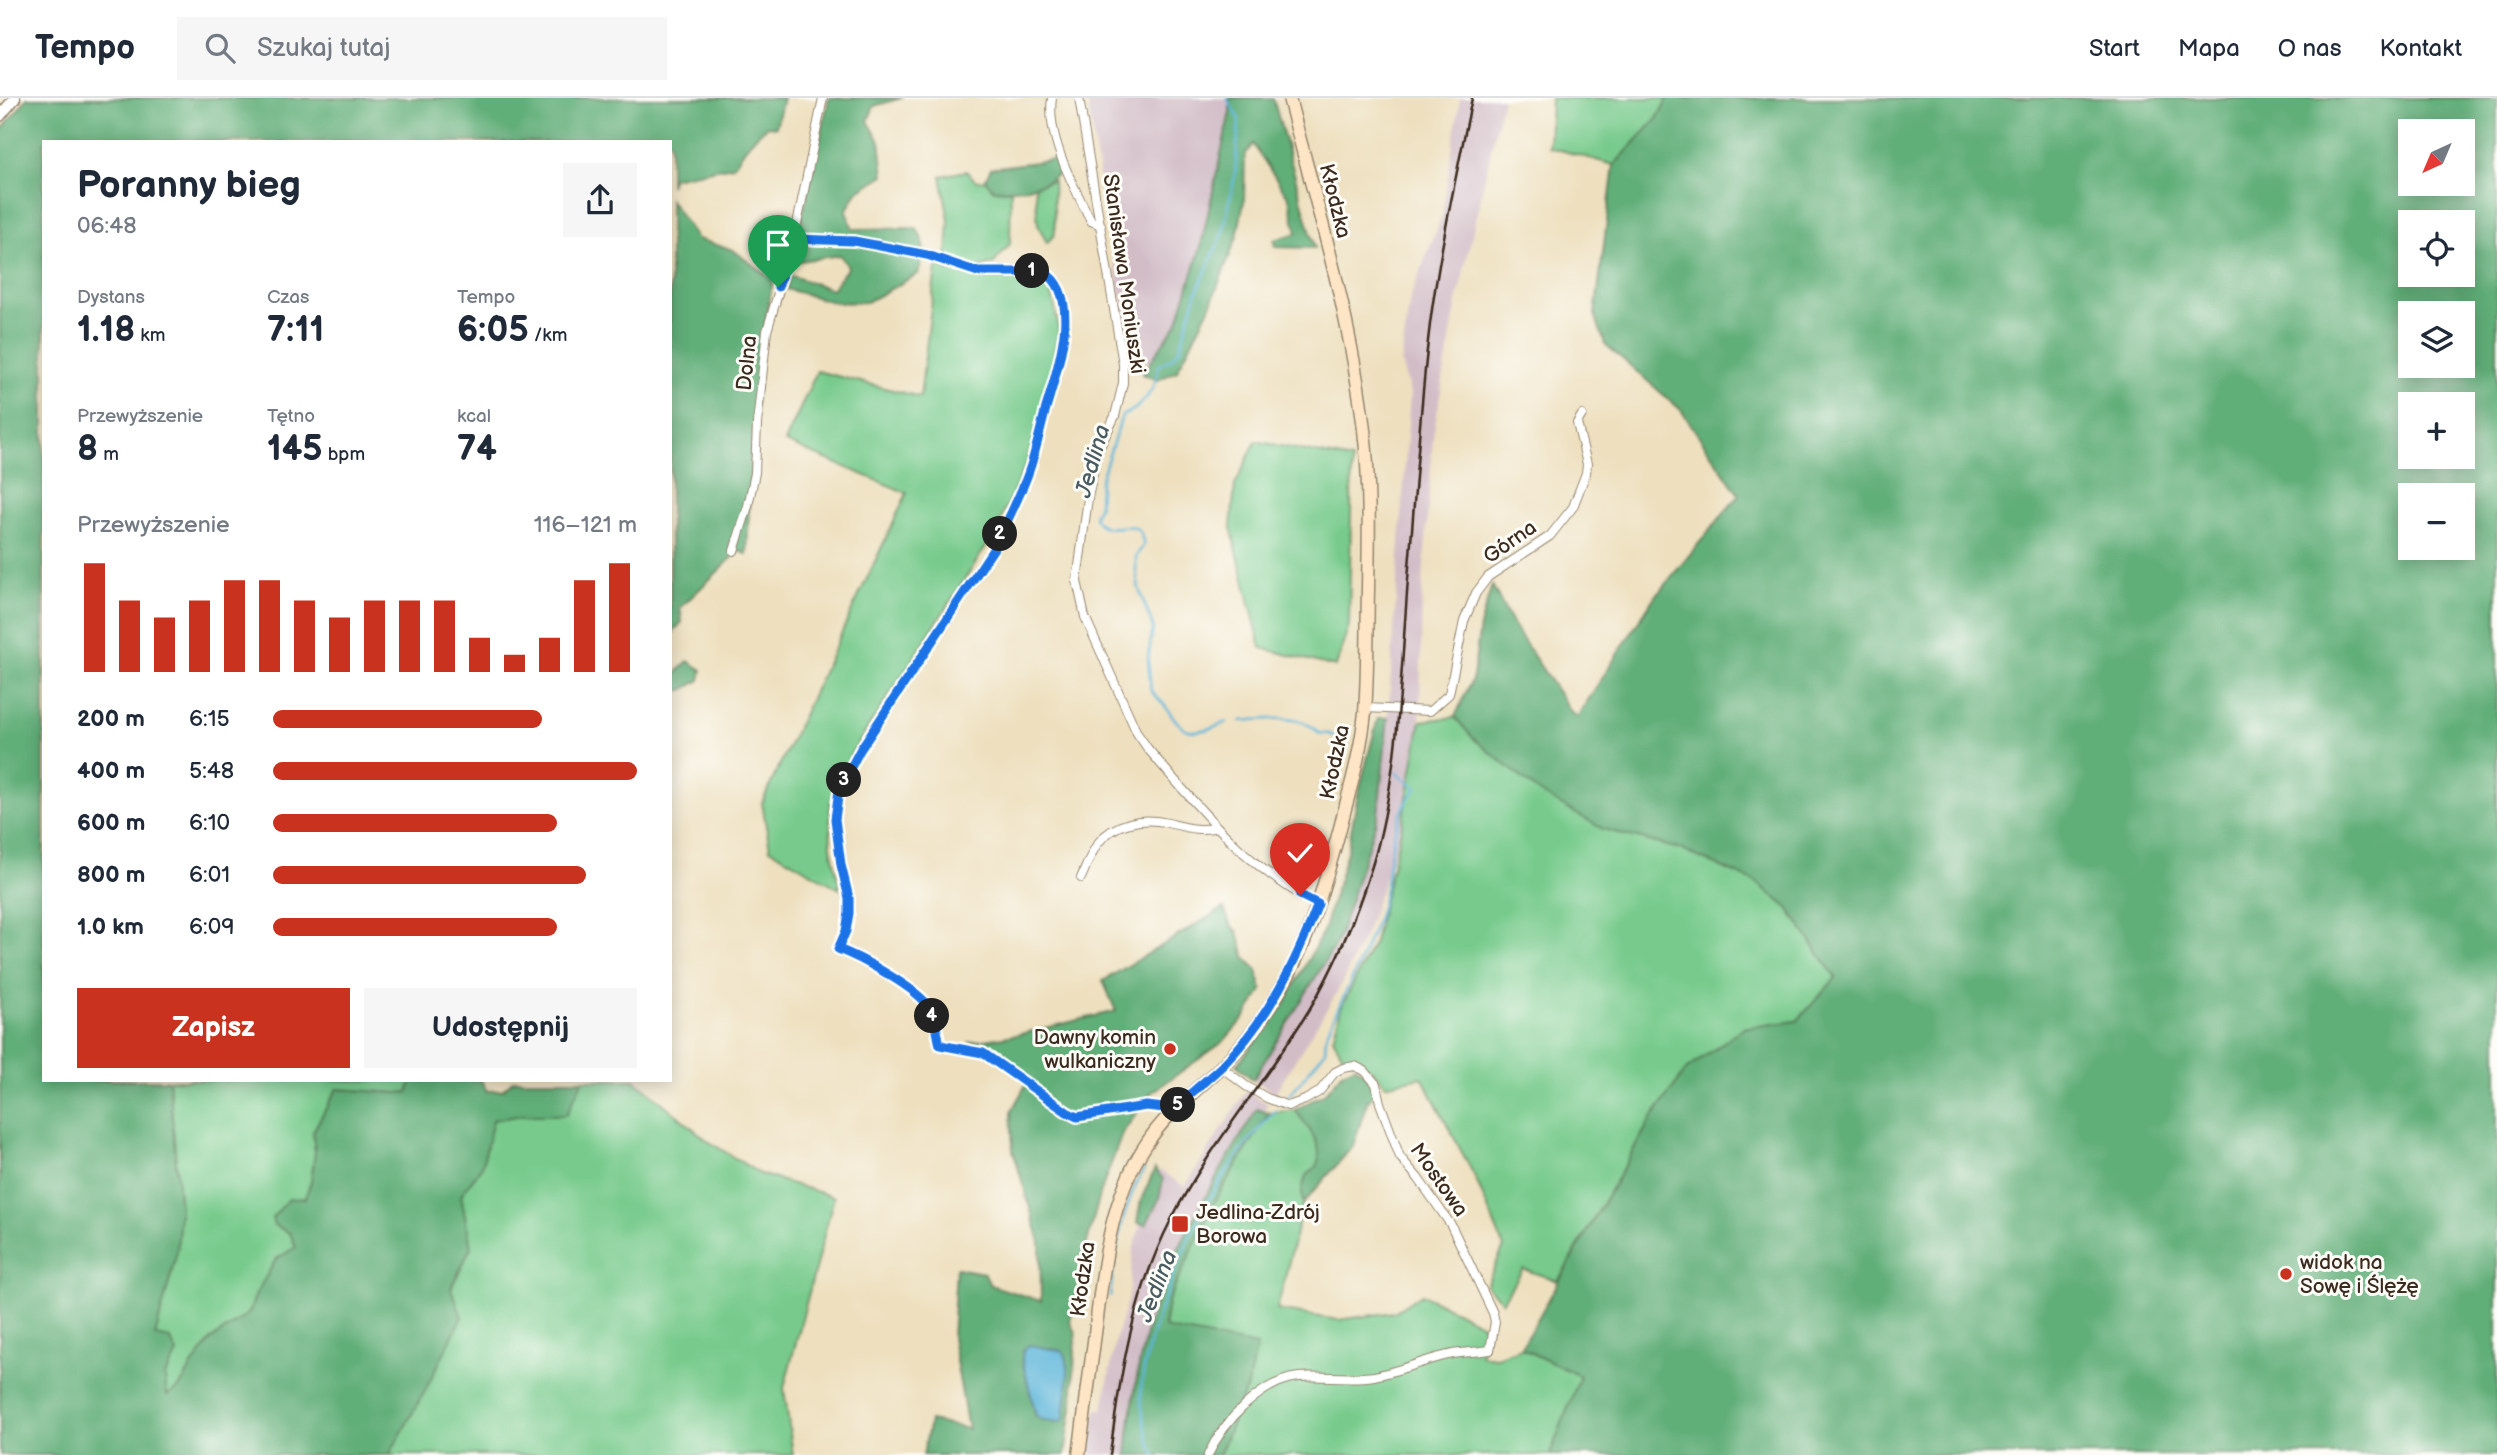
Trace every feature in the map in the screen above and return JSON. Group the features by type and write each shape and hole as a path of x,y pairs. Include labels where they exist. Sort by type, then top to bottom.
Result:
{"main road":[{"name":"Kłodzka","path":"1079,1455 1102,1276 1112,1223 1122,1189 1146,1145 1174,1109 1221,1067 1250,1034 1278,992 1301,950 1318,904 1355,771 1365,708 1369,533 1364,429 1335,276 1289,98"}],"street":[{"path":"0,116 15,98"},
{"name":"Dolna","path":"734,551 755,473 757,424 767,331 794,239 823,98"},
{"path":"1052,98 1050,109 1060,155 1091,221 1101,225"},
{"name":"Stanisława Moniuszki","path":"1079,98 1123,364 1123,383 1115,416 1097,453 1088,498 1077,581 1085,617 1137,733 1156,758 1240,850 1300,895 1318,904"},
{"path":"794,239 854,241 928,251 978,272 1044,272 1051,276 1058,288 1065,331 1060,365 1031,467 994,548 860,750 839,790 835,819 841,865 849,898 849,913 846,931 838,949 868,962 919,997 930,1009 940,1045 983,1053 1077,1117 1146,1106 1174,1109"},
{"name":"Górna","path":"1365,708 1430,711 1449,694 1464,621 1476,593 1488,577 1550,536 1573,507 1587,464 1577,423 1582,415"},
{"path":"1082,878 1096,845 1118,827 1134,821 1156,820 1205,831 1217,827"},
{"name":"Mostowa","path":"1208,1455 1216,1438 1229,1421 1260,1393 1277,1382 1299,1377 1349,1379 1375,1376 1454,1354 1490,1350 1495,1322 1451,1225 1400,1157 1380,1103 1376,1084 1365,1071 1354,1066 1343,1068 1335,1072 1319,1092 1289,1105 1267,1098 1221,1067"}],"shaded area":[{"path":"1087,98 1233,98 1216,214 1167,352 1154,363 1134,360 1107,226"},
{"path":"1460,98 1503,98 1457,301 1433,436 1422,596 1420,723 1401,830 1367,929 1339,989 1275,1093 1253,1080 1291,1020 1378,815 1388,718 1410,393 1401,363 1410,298 1442,216"},
{"path":"1246,1091 1268,1104 1248,1134 1133,1455 1090,1455 1096,1409 1103,1409 1116,1337 1129,1295 1133,1251 1148,1197 1160,1170 1185,1187"}],"green space":[{"path":"27,98 783,98 776,127 767,126 750,142 733,166 672,178 672,140 42,140 42,1082 169,1082 180,1211 177,1251 155,1336 170,1339 177,1353 165,1376 167,1395 179,1388 211,1340 249,1313 256,1294 276,1259 296,1247 290,1233 274,1225 272,1218 289,1199 305,1198 311,1182 315,1152 313,1132 337,1089 398,1093 408,1092 412,1082 482,1082 487,1091 502,1090 512,1082 582,1082 566,1115 523,1115 493,1120 482,1166 461,1195 471,1247 451,1288 462,1317 389,1455 0,1455 0,132"},
{"path":"829,98 902,98 874,106 868,121 880,141 884,175 857,192 846,211 853,229 916,228 922,239 923,256 918,274 867,302 837,303 786,289 789,275 832,289 848,267 840,255 793,262 792,250"},
{"path":"1230,98 1273,98 1315,248 1275,247 1274,240 1297,233 1289,198 1253,144 1245,155 1244,202 1237,237 1209,308 1177,371 1158,380 1142,374 1178,321 1201,246 1230,112"},
{"path":"1551,98 1668,98 1657,119 1614,165 1549,147"},
{"path":"1668,98 2497,98 2497,1455 1550,1455 1580,1376 1521,1348 1650,1121 1686,1070 1743,1028 1797,1021 1836,978 1788,908 1756,882 1680,849 1603,829 1540,793 1473,738 1455,717 1473,677 1480,626 1492,585 1511,622 1577,717 1653,599 1739,495 1681,410 1605,344 1595,315 1614,165 1657,119"},
{"path":"1057,159 1061,171 1039,185 994,190 985,180 991,168"},
{"path":"966,171 976,181 985,180 994,190 1011,190 1010,244 993,264 976,269 958,265 947,255 949,220 941,176"},
{"path":"1053,181 1055,234 1047,243 1038,225 1035,185"},
{"path":"672,203 697,239 733,250 773,280 758,382 747,554 739,551 680,608 682,622 672,634"},
{"path":"936,267 989,278 1043,278 1053,298 1059,330 1054,363 1027,463 993,536 851,754 830,804 831,847 840,889 770,849 762,803 907,493 785,442 817,371 920,397"},
{"path":"1256,441 1352,460 1349,625 1336,667 1261,648 1231,527 1235,485"},
{"path":"688,661 702,670 700,680 683,690 672,691 672,677"},
{"path":"1455,717 1473,738 1603,829 1680,849 1756,882 1788,908 1836,978 1797,1021 1743,1028 1686,1070 1650,1121 1558,1281 1523,1269 1502,1302 1486,1285 1504,1247 1475,1177 1422,1077 1385,1085 1368,1067 1345,1059 1333,1038 1341,1008 1374,942 1401,830 1421,721"},
{"path":"1378,718 1388,718 1378,815 1337,942 1253,1080 1237,1065 1285,1003 1323,932 1348,848 1358,794"},
{"path":"1224,908 1230,924 1238,932 1245,957 1257,970 1262,990 1245,1017 1223,1042 1151,1093 1122,1134 1101,1191 1070,1322 1076,1332 1072,1408 1065,1455 923,1455 930,1421 968,1429 952,1338 956,1268 984,1273 990,1285 1041,1301 1040,1242 1013,1150 1011,1112 1029,1079 970,1042 1016,1035 1116,1011 1103,981","holes":["1022,1359 1061,1422 1043,1420 1036,1416"]},
{"path":"1355,1066 1376,1084 1375,1092 1367,1102 1353,1146 1303,1204 1302,1190 1306,1176 1314,1169 1319,1152 1307,1125 1295,1110 1325,1093 1343,1072"},
{"path":"169,1082 412,1082 408,1092 398,1093 337,1089 313,1131 315,1152 311,1182 305,1198 274,1225 290,1233 296,1247 256,1294 249,1313 211,1340 179,1388 167,1396 165,1376 177,1352 155,1337 177,1251 180,1211"},
{"path":"582,1082 637,1082 708,1141 760,1174 834,1197 784,1388 793,1455 389,1455 427,1387 451,1288 471,1247 461,1195 482,1166 493,1119 523,1115"},
{"path":"1257,1109 1269,1113 1218,1195 1168,1301 1164,1328 1257,1346 1247,1386 1219,1455 1127,1455 1141,1355 1159,1295 1197,1213"},
{"path":"1295,1110 1313,1134 1319,1160 1306,1176 1302,1190 1303,1204 1277,1310 1338,1320 1394,1312 1422,1294 1489,1328 1480,1355 1496,1357 1521,1348 1580,1376 1550,1455 1219,1455 1247,1386 1164,1328 1168,1301 1218,1195 1269,1113"},
{"path":"1155,1169 1163,1179 1159,1199 1146,1225 1137,1222 1141,1200"}],"water":[{"path":"1029,1345 1063,1351 1066,1356 1068,1383 1064,1418 1061,1422 1043,1420 1036,1416 1022,1359 1023,1350"}],"waterway":[{"name":"Jedlina","path":"1227,98 1239,119 1235,174 1223,233 1197,291 1179,350 1171,359 1158,366 1155,382 1148,396 1136,408 1122,416 1100,482 1099,505 1094,516 1097,522 1106,527 1134,527 1140,532 1144,544 1136,557 1136,570 1139,589 1153,627 1148,659 1151,691 1181,726 1188,730 1210,729 1227,722"},
{"name":"Jedlina","path":"1241,721 1282,719 1303,722 1318,733 1330,734 1347,744"},
{"name":"Jedlina","path":"1288,1097 1325,1051 1326,1035 1362,958 1380,911 1395,830 1407,801 1417,788 1397,773"},
{"name":"Jedlina","path":"1155,1455 1145,1427 1141,1398 1147,1354 1164,1300 1196,1223 1213,1192 1238,1155 1276,1110"},
{"path":"1110,1296 1124,1215 1144,1169"}],"railway":[{"path":"1110,1455 1130,1334 1158,1248 1202,1166 1292,1037 1319,993 1337,958 1372,866 1394,757 1430,324 1472,98"}],"place":[{"name":"Dawny komin wulkaniczny","path":"1170,1049"},
{"name":"Jedlina-Zdrój Borowa","path":"1180,1224"},
{"name":"widok na Sowę i Ślężę","path":"2286,1274"}],"route":[{"path":"778,287 794,239 854,241 927,255 978,272 1044,272 1051,276 1058,288 1065,317 1060,365 1031,467 1009,517 994,548 860,750 839,790 835,819 841,865 849,898 849,913 846,931 838,949 868,962 919,997 930,1009 940,1045 983,1053 1077,1117 1146,1106 1174,1109 1221,1067 1250,1034 1278,992 1301,950 1318,904 1300,895"}]}
